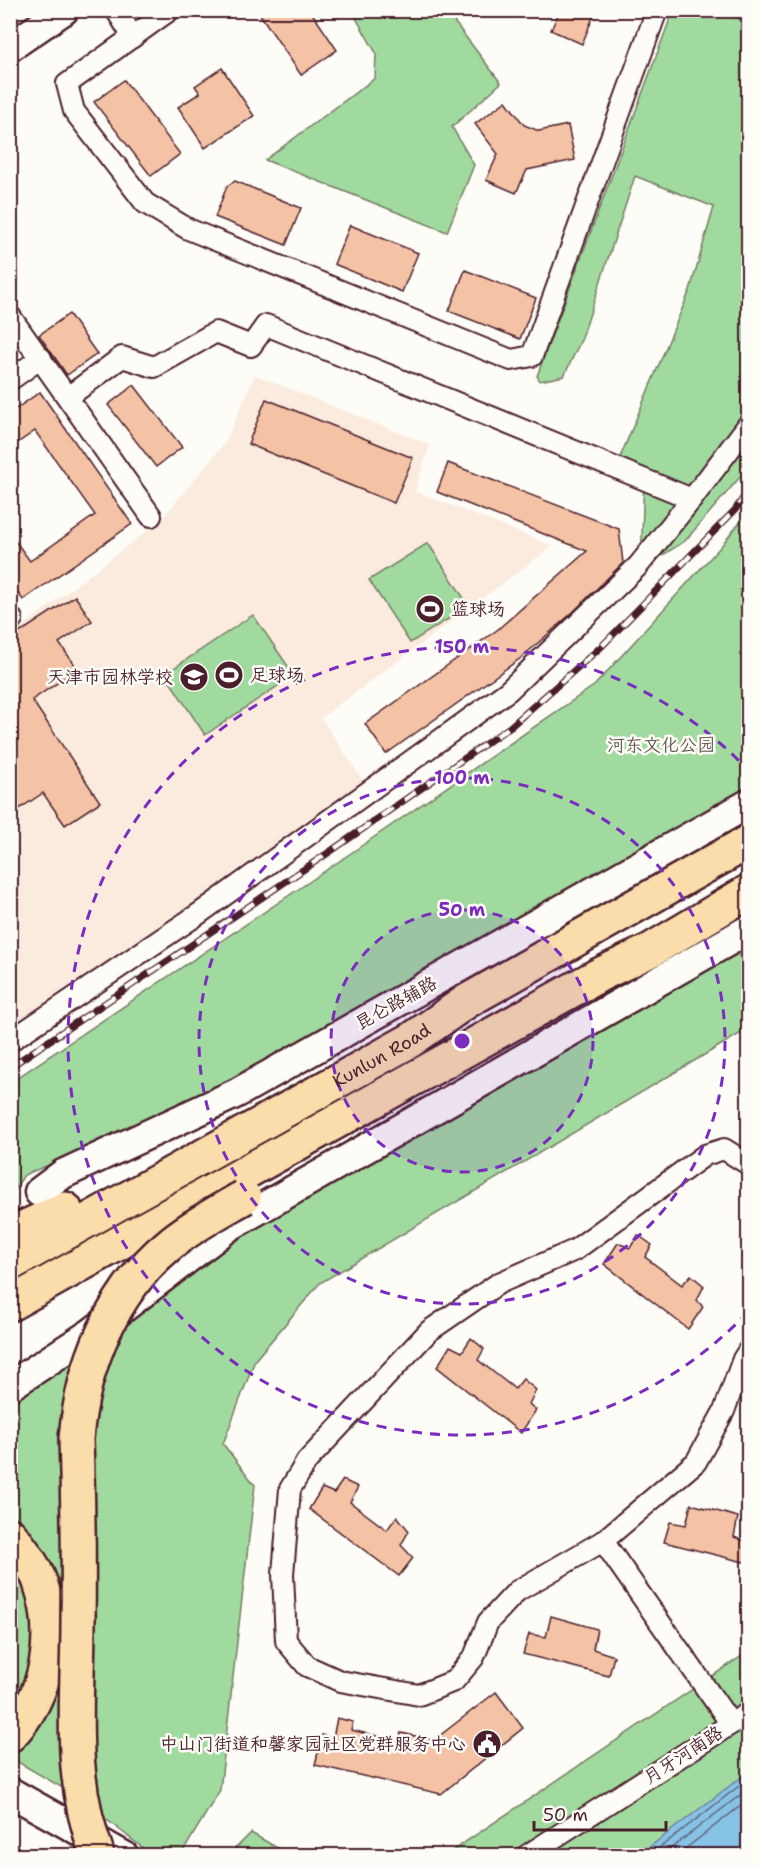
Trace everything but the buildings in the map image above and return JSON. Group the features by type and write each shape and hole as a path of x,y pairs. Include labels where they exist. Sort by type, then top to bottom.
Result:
{"highway":[{"name":"Kunlun Road","path":"10,1264 411,1040 467,1001 748,842"},
{"name":"Kunlun Road","path":"10,1304 579,986 651,950 748,892"},
{"path":"98,1856 89,1834 80,1794 75,1740 78,1622 76,1439 84,1391 98,1343 119,1303 149,1263 171,1243 244,1197 484,1062 607,985 651,950"},
{"path":"10,1234 52,1201 405,1027 467,1001"},
{"path":"10,1324 161,1238 244,1197"},
{"path":"10,1243 52,1201"},
{"path":"10,1534 28,1558 39,1581 47,1606 49,1653 33,1704 23,1722 10,1735"}],"main road":[{"path":"10,31 40,10"},
{"path":"10,47 64,10"},
{"name":"昆仑路辅路","path":"52,1201 63,1174 237,1093 748,804"},
{"path":"10,1386 91,1333 230,1226 748,930"},
{"path":"10,1792 124,1856"}],"street":[{"path":"116,10 133,36"},
{"path":"170,10 67,84 74,111 145,203 188,229 511,360 532,356 657,10"},
{"path":"10,316 151,516"},
{"path":"68,397 122,357 154,367 216,332 251,346 266,325 692,499"},
{"path":"10,380 41,358"},
{"path":"10,1041 200,913 508,691 638,566 748,425"},
{"path":"748,1164 723,1149 705,1155 575,1250 499,1283 429,1331 307,1461 290,1489 283,1574 286,1641 307,1666 340,1682 419,1695 454,1682 474,1656 488,1623 517,1591 603,1541 696,1462 724,1411 742,1359 748,1351"},
{"path":"603,1541 731,1724"},
{"name":"月牙河南路","path":"526,1856 748,1713"}],"shaded area":[{"name":"天津市园林学校","path":"255,375 430,445 415,491 553,546 321,718 377,801 11,1048 11,635 161,520 225,443"}],"green space":[{"path":"352,11 446,11 501,83 452,127 474,165 447,232 265,160 375,78 376,53"},
{"path":"673,11 715,11 748,22 748,468 685,541 641,569 644,473 619,460 690,290 714,207 635,176 582,338 564,376 540,381 537,376"},
{"name":"河东文化公园","path":"748,512 748,797 175,1113 24,1175 11,1195 11,1082 309,882 595,685 722,545"},
{"path":"428,543 469,606 410,643 369,580"},
{"name":"足球场","path":"253,615 294,675 205,735 165,674"},
{"path":"748,948 748,1029 320,1283 255,1360 223,1444 255,1485 220,1790 181,1855 152,1855 75,1795 11,1758 11,1398 214,1250 301,1197"},
{"path":"748,1652 748,1855 446,1855"},
{"path":"251,1833 290,1855 229,1855"}],"water":[{"path":"748,1772 748,1855 639,1855"}],"railway":[{"path":"10,1067 331,851 511,726 602,646 735,510 748,491"}],"place":[{"name":"篮球场","path":"430,609"},
{"name":"足球场","path":"229,675"},
{"name":"天津市园林学校","path":"194,677"},
{"name":"中山门街道和馨家园社区党群服务中心","path":"487,1744"}]}
